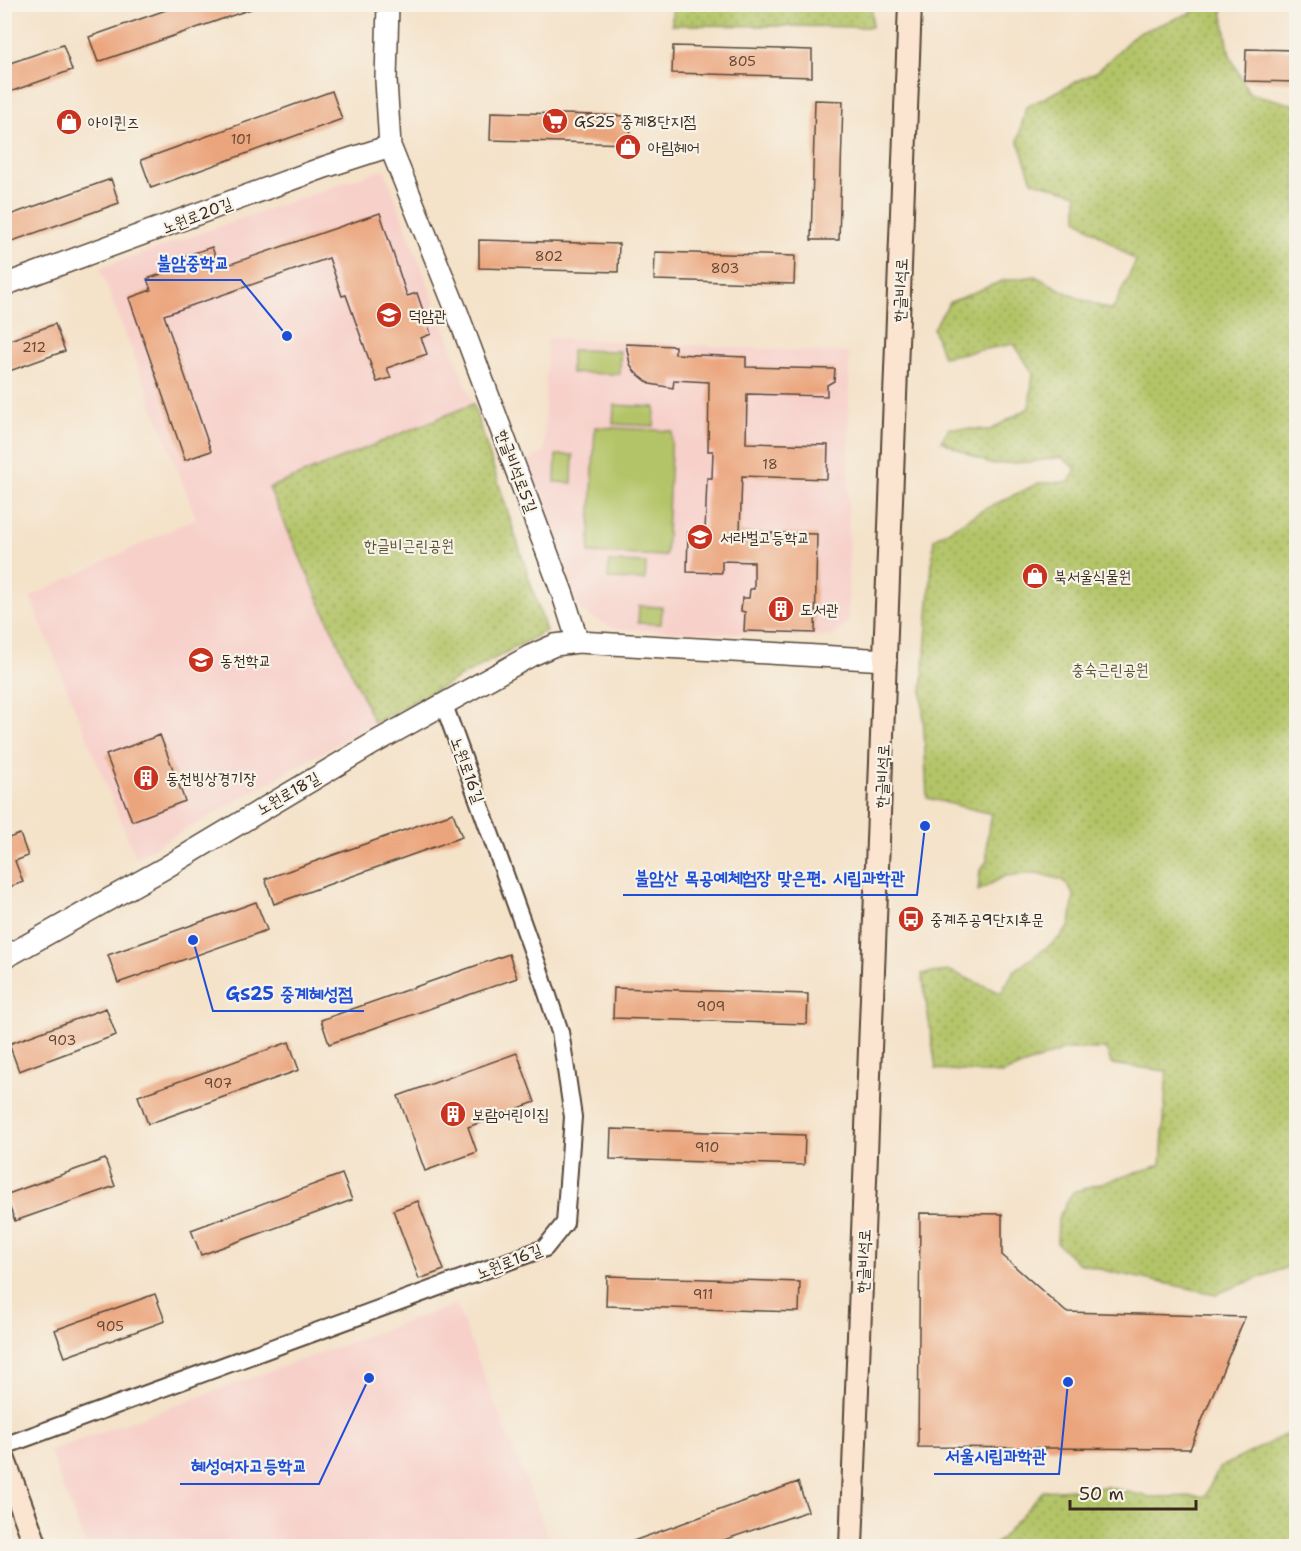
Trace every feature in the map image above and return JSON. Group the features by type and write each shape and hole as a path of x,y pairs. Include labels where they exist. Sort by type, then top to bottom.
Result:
{"main road":[{"name":"한글비석로","path":"851,1546 910,4"},
{"path":"4,1460 36,1546"}],"street":[{"name":"한글비석로5길","path":"388,4 386,80 390,146 465,334 563,595 578,642"},
{"name":"노원로20길","path":"4,285 325,167 390,146"},
{"path":"578,642 886,660"},
{"name":"노원로18길","path":"4,958 163,869 374,743 530,656 555,645 578,642"},
{"name":"노원로16길","path":"4,1446 545,1248 565,1223 573,1117 560,1032 444,705"}],"shaded area":[{"path":"384,169 473,404 269,488 374,723 136,858 30,597 196,518 100,268"},
{"name":"서라벌고등학교","path":"547,338 849,353 848,622 832,637 615,629 580,611 522,464 544,452"},
{"path":"456,1304 552,1546 86,1546 49,1451"}],"green space":[{"path":"672,5 872,5 872,27 672,25"},
{"name":"충숙근린공원","path":"1211,5 1221,5 1230,56 1249,93 1296,105 1296,1264 1216,1294 1078,1263 1057,1243 1058,1218 1073,1192 1161,1165 1167,1071 1111,1064 1107,1049 1066,1049 1001,1074 936,1069 922,974 950,971 1001,993 1014,971 1058,939 1070,926 1074,894 1063,880 1037,873 1005,876 978,891 980,870 987,861 987,839 992,814 927,798 922,691 934,539 985,509 1039,483 1069,482 1076,469 1061,457 1032,462 990,464 941,441 949,428 990,430 1029,408 1033,373 1014,344 943,357 933,328 950,302 1002,281 1035,276 1071,295 1112,311 1136,261 1077,219 1077,194 1032,181 1018,141 1026,107 1098,71 1136,34"},
{"path":"571,350 620,351 620,374 571,373"},
{"name":"한글비근린공원","path":"473,404 546,631 374,723 269,488"},
{"path":"614,405 655,407 654,426 613,424"},
{"path":"595,427 672,431 666,556 589,553"},
{"path":"556,455 573,455 572,483 555,482"},
{"path":"609,562 646,563 645,580 608,579"},
{"path":"639,606 662,607 661,624 638,623"},
{"path":"1296,1391 1296,1546 994,1546 1043,1491 1107,1487 1149,1497 1205,1496 1219,1468 1295,1430"}],"building":[{"path":"183,4 257,4 257,7 98,62 89,37"},
{"path":"63,45 72,70 4,94 4,65"},
{"path":"673,46 812,50 812,77 672,73"},
{"path":"1246,49 1296,50 1296,82 1245,81"},
{"path":"332,91 342,119 151,188 141,160"},
{"path":"815,100 843,101 839,240 811,240"},
{"path":"491,112 631,116 630,144 490,140"},
{"path":"111,179 119,203 4,244 4,217"},
{"path":"380,213 407,296 417,293 431,334 421,338 427,354 387,368 391,378 377,382 346,295 342,296 329,258 164,315 211,451 185,460 129,298 151,290 147,279 170,271 167,262 212,247 219,268"},
{"path":"479,240 619,244 618,272 479,268"},
{"path":"655,252 795,256 794,284 654,280"},
{"path":"55,324 65,351 4,373 4,342"},
{"path":"626,344 675,346 675,354 746,357 746,367 835,369 834,381 827,385 827,396 747,394 746,443 828,445 827,479 742,476 740,532 817,534 815,633 744,631 745,612 741,611 742,598 749,598 750,589 754,589 754,562 722,561 722,573 687,572 688,532 705,532 707,478 712,478 713,451 708,451 709,382 674,380 673,388 650,384 635,372 630,364"},
{"name":"동천빙상경기장","path":"160,735 185,801 132,821 106,755"},
{"path":"453,813 462,837 274,904 265,879"},
{"path":"20,834 28,856 15,861 23,882 4,889 4,837 6,839"},
{"path":"256,902 267,930 118,983 108,955"},
{"path":"509,954 517,978 329,1044 321,1020"},
{"path":"614,988 808,994 807,1024 613,1018"},
{"path":"106,1008 116,1035 19,1071 9,1044"},
{"path":"289,1042 299,1070 148,1124 138,1096"},
{"name":"보람어린이집","path":"517,1053 535,1102 468,1127 477,1152 425,1171 398,1096"},
{"path":"611,1129 805,1135 804,1165 610,1159"},
{"path":"105,1159 115,1186 15,1221 5,1195"},
{"path":"342,1174 352,1200 201,1255 191,1230"},
{"path":"418,1201 444,1270 419,1279 393,1210"},
{"path":"920,1213 1002,1214 1002,1255 1066,1312 1245,1317 1190,1449 918,1447"},
{"path":"607,1276 800,1282 799,1312 606,1306"},
{"path":"155,1294 165,1321 65,1357 55,1330"},
{"path":"798,1482 808,1511 707,1546 622,1546 622,1545"}],"place":[{"name":"GS25 중계8단지점","path":"555,121"},
{"name":"아이퀸즈","path":"69,122"},
{"name":"아림헤어","path":"628,147"},
{"name":"덕암관","path":"389,315"},
{"name":"불암중학교","path":"287,336"},
{"name":"서라벌고등학교","path":"700,537"},
{"name":"북서울식물원","path":"1035,576"},
{"name":"도서관","path":"781,609"},
{"name":"동천학교","path":"201,660"},
{"name":"동천빙상경기장","path":"146,778"},
{"name":"불암산 목공예체험장 맞은편. 시립과학관","path":"925,826"},
{"name":"중계주공9단지후문","path":"911,919"},
{"name":"GS25 중계혜성점","path":"193,940"},
{"name":"보람어린이집","path":"453,1114"},
{"name":"혜성여자고등학교","path":"369,1378"},
{"name":"서울시립과학관","path":"1068,1382"}]}
